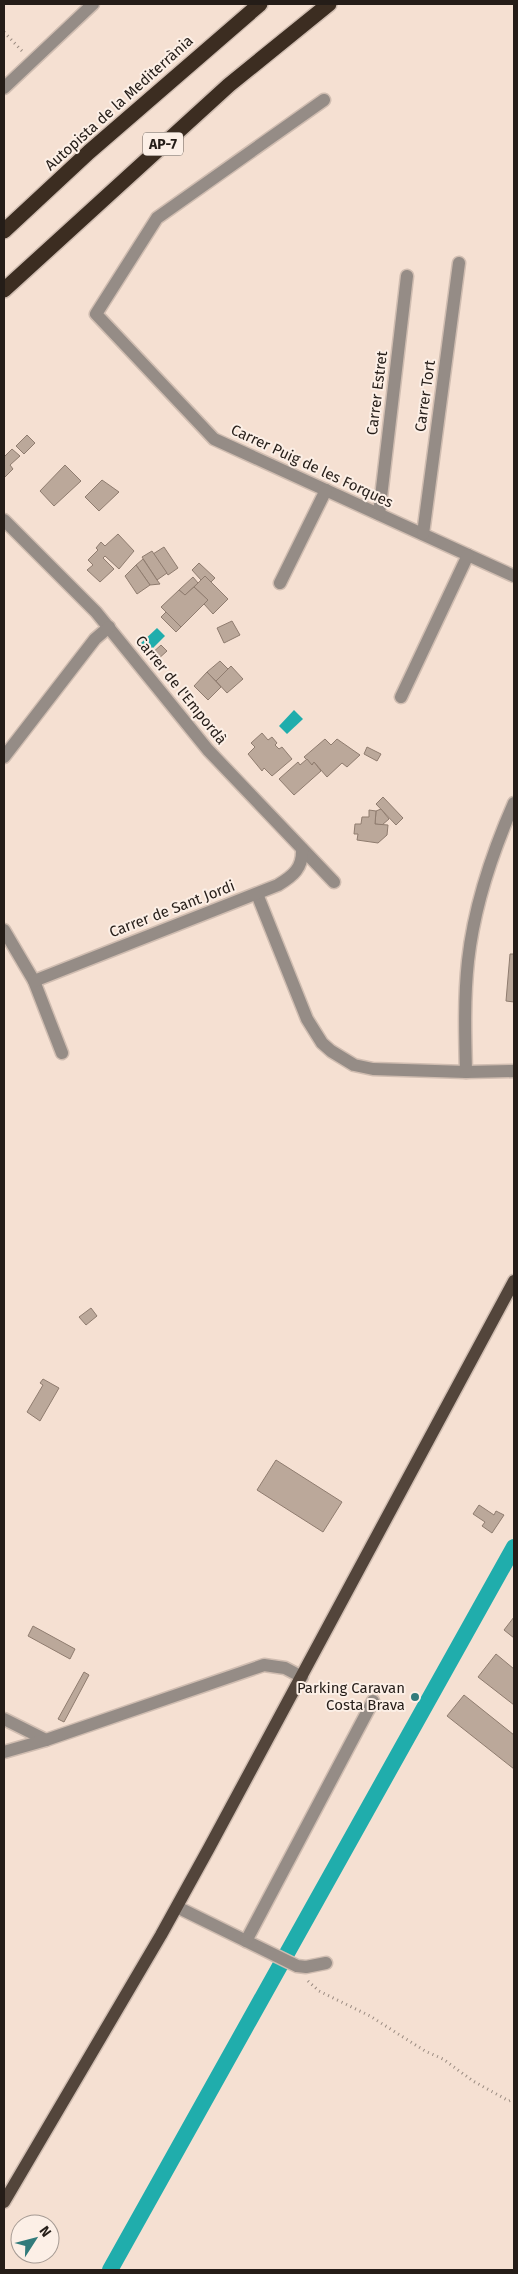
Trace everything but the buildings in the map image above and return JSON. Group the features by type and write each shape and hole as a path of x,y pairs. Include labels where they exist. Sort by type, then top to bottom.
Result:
{"highway":[{"name":"Autopista de la Mediterrània","path":"4,232 104,139 260,4"},
{"name":"AP-7","path":"4,290 229,85 329,4"}],"main road":[{"path":"4,2202 177,1907 514,1281"}],"street":[{"path":"4,88 93,4"},
{"name":"Carrer Puig de les Forques","path":"324,100 157,218 96,314 214,439 514,576"},
{"name":"Carrer Tort","path":"423,534 459,263"},
{"name":"Carrer Estret","path":"379,514 407,276"},
{"path":"280,583 326,490"},
{"name":"Carrer de l'Empordà","path":"4,520 109,627 208,750 334,882"},
{"path":"401,697 468,555"},
{"path":"4,757 95,639 109,627"},
{"path":"466,1072 466,993 474,928 492,857 514,803"},
{"name":"Carrer de Sant Jordi","path":"34,981 278,885 292,876 300,866 302,849"},
{"path":"257,894 306,1019 322,1043 331,1051 354,1065 373,1069 466,1072 514,1071"},
{"path":"4,930 34,981 62,1053"},
{"path":"4,1752 46,1740 264,1665 285,1668 302,1677"},
{"path":"246,1941 372,1701"},
{"path":"4,1719 46,1740"},
{"path":"177,1907 293,1965 316,1966 326,1963"}],"path":[{"path":"4,32 32,61"},
{"path":"293,1965 319,1991 370,2016 424,2051 443,2059 494,2092 509,2100 514,2099"}],"water":[{"path":"157,628 165,636 149,652 141,643"},
{"path":"294,710 303,719 287,734 279,726"}],"waterway":[{"path":"110,2270 514,1547"}],"place":[{"name":"Parking Caravan Costa Brava","path":"415,1697"}]}
